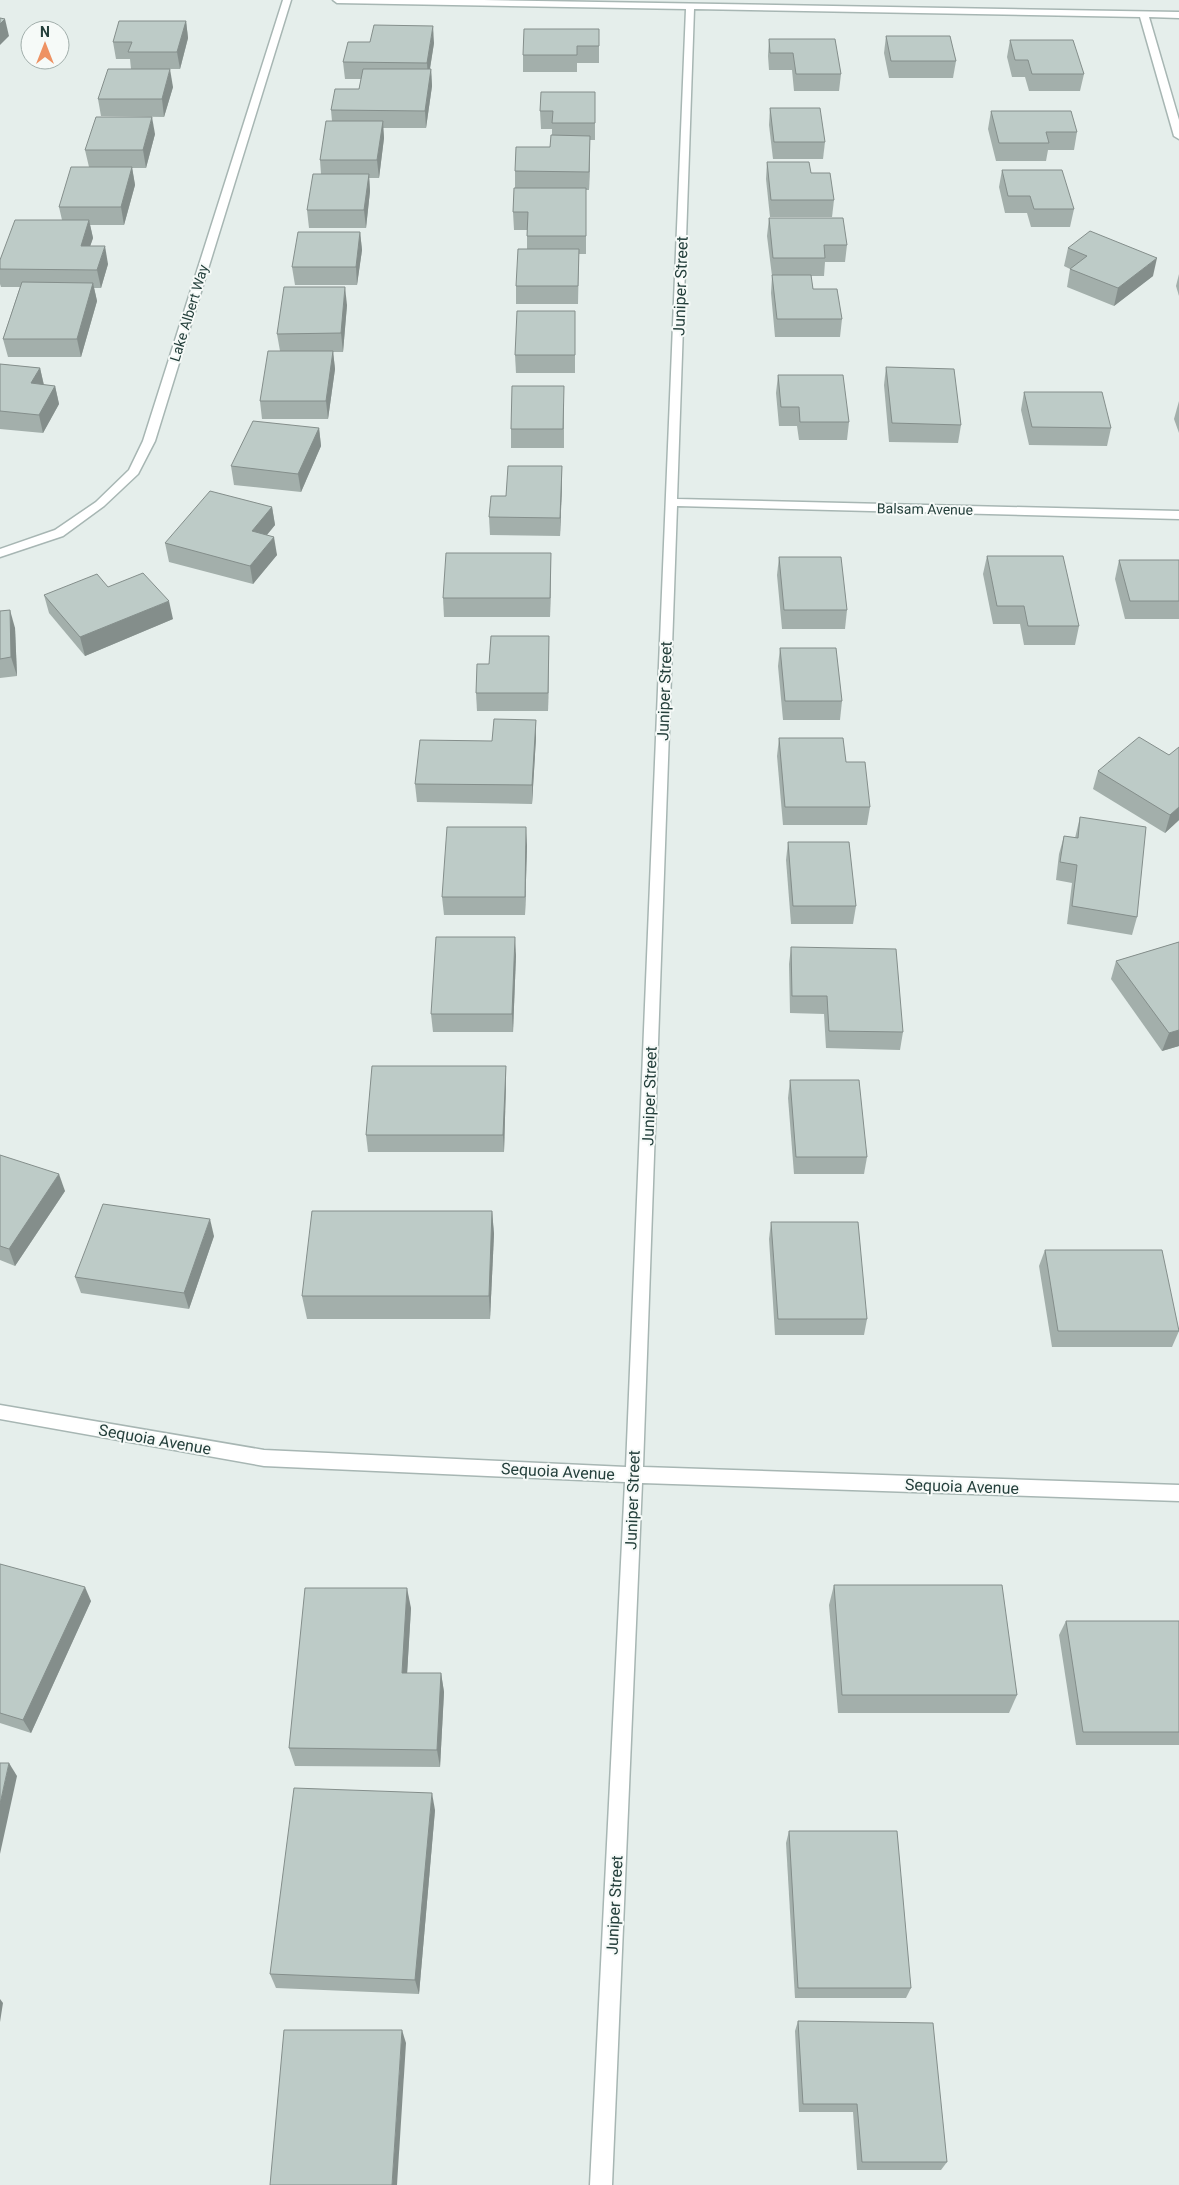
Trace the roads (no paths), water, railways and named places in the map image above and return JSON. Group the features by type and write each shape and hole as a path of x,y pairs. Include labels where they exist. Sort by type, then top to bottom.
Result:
{"street":[{"name":"Lake Albert Way","path":"0,553 59,533 100,504 134,472 150,441 287,0"},
{"path":"337,0 1179,15"},
{"name":"Juniper Street","path":"601,2185 634,1475 690,6"},
{"path":"1144,14 1179,136"},
{"name":"Balsam Avenue","path":"672,502 1179,515"},
{"name":"Sequoia Avenue","path":"0,1412 264,1458 634,1475 1179,1494"}]}
